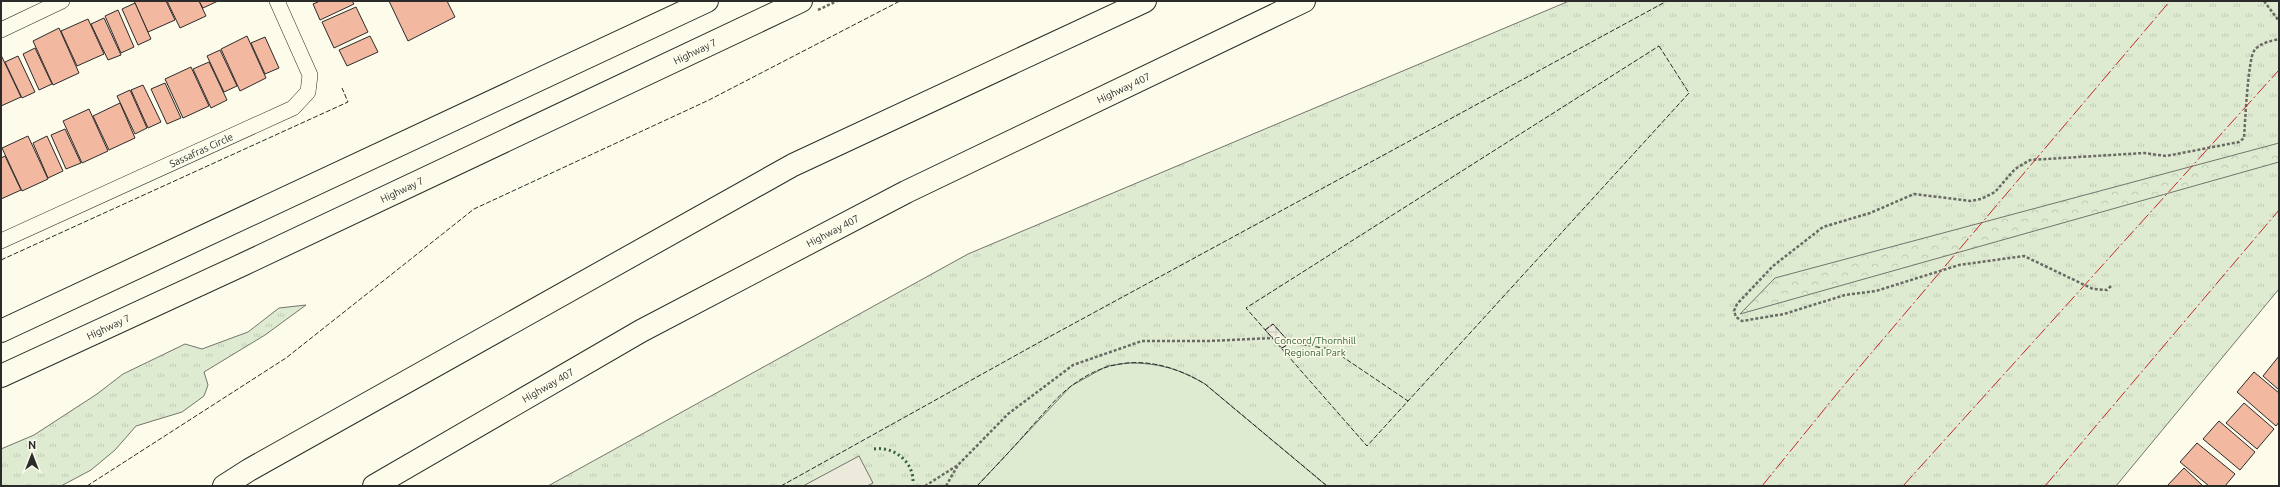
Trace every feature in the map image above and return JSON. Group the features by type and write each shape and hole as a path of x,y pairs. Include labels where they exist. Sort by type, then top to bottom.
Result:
{"main road":[{"path":"1,331 707,1"},
{"name":"Highway 7","path":"1,376 252,261 801,1"},
{"path":"224,486 249,470 793,165 1145,1"},
{"name":"Highway 407","path":"374,486 641,331 906,192 1304,1"}],"street":[{"path":"1,30 62,1"},
{"name":"Sassafras Circle","path":"1,241 293,108 308,92 310,75 277,1"}],"path":[{"path":"2264,1 2279,21"},
{"path":"2112,286 2107,290 2093,289 2024,256 1959,265 1876,291 1844,295 1784,314 1742,321 1736,317 1734,311 1737,304 1773,266 1823,227 1870,213 1901,198 1914,194 1971,201 1981,199 1995,192 2015,168 2030,160 2144,153 2166,156 2239,142 2244,138 2247,87 2253,52 2260,45 2279,39"},
{"path":"924,486 958,465 1008,414 1073,365 1142,341 1209,341 1273,338"},
{"path":"946,486 958,465"}],"green space":[{"name":"Concord/Thornhill Regional Park","path":"1569,1 2279,1 2279,289 2116,486 548,486 968,254"},
{"path":"2279,143 2279,162 1740,314 1775,278"},
{"path":"306,305 265,335 204,372 208,385 204,396 182,412 136,426 115,450 91,470 61,486 1,486 1,449 34,435 97,394 123,374 185,344 202,349 248,332 279,308"},
{"path":"1129,363 1150,364 1168,368 1187,374 1205,384 1327,486 977,486 1071,386 1107,366"}],"shaded area":[{"path":"1273,324 1290,343 1282,348 1265,330"},
{"path":"859,456 873,483 867,486 803,486"}],"building":[{"path":"134,1 166,1 175,20 148,32"},
{"path":"167,1 199,1 206,16 180,28"},
{"path":"199,1 218,1 203,8"},
{"path":"320,1 352,1 354,4 320,20 313,4"},
{"path":"389,1 447,1 455,17 408,41"},
{"path":"135,3 151,39 138,45 122,9"},
{"path":"356,7 368,32 334,48 322,22"},
{"path":"118,10 134,47 121,53 105,16"},
{"path":"104,18 121,55 108,60 91,24"},
{"path":"88,19 104,54 77,66 61,31"},
{"path":"59,28 79,73 53,85 33,41"},
{"path":"247,36 266,78 240,91 221,49"},
{"path":"370,36 378,52 347,66 339,50"},
{"path":"265,37 279,68 265,74 251,43"},
{"path":"35,48 52,84 39,90 23,54"},
{"path":"220,50 237,86 224,92 207,56"},
{"path":"1,55 21,97 1,106"},
{"path":"18,56 35,92 22,98 5,62"},
{"path":"209,62 227,100 211,108 193,69"},
{"path":"191,67 209,106 183,118 165,79"},
{"path":"165,83 181,118 167,124 151,89"},
{"path":"143,85 161,122 148,128 131,90"},
{"path":"130,90 147,128 135,134 117,96"},
{"path":"120,103 135,138 109,150 93,116"},
{"path":"89,109 108,151 82,163 63,121"},
{"path":"65,129 81,163 66,169 51,135"},
{"path":"28,136 48,179 22,191 2,148"},
{"path":"47,136 63,171 48,178 33,143"},
{"path":"5,156 21,190 1,199 1,158"},
{"path":"2279,356 2279,390 2263,376"},
{"path":"2254,372 2279,393 2279,422 2276,426 2237,392"},
{"path":"2244,403 2274,429 2257,449 2226,423"},
{"path":"2219,421 2255,452 2240,470 2203,439"},
{"path":"2197,443 2235,474 2225,486 2209,486 2180,462"},
{"path":"2184,468 2203,486 2167,486"}],"hedge":[{"path":"874,449 888,450 901,456 910,467 913,481"}],"fence":[{"path":"87,486 286,358 474,209 709,100 900,1"},
{"path":"781,486 1038,343 1667,1"},
{"path":"1659,46 1689,93 1367,446 1246,308 1659,46"},
{"path":"1,260 348,102 342,88"},
{"path":"1265,330 1273,324 1290,343"},
{"path":"1282,348 1290,343 1331,349 1408,401"},
{"path":"977,486 1052,403 1068,388 1090,374 1106,367 1139,363 1156,364 1172,369 1189,375 1205,384 1327,486"}],"power":[{"path":"1762,486 1840,390 2170,1"},
{"path":"1903,486 2279,70"},
{"path":"2045,486 2279,210"}]}
